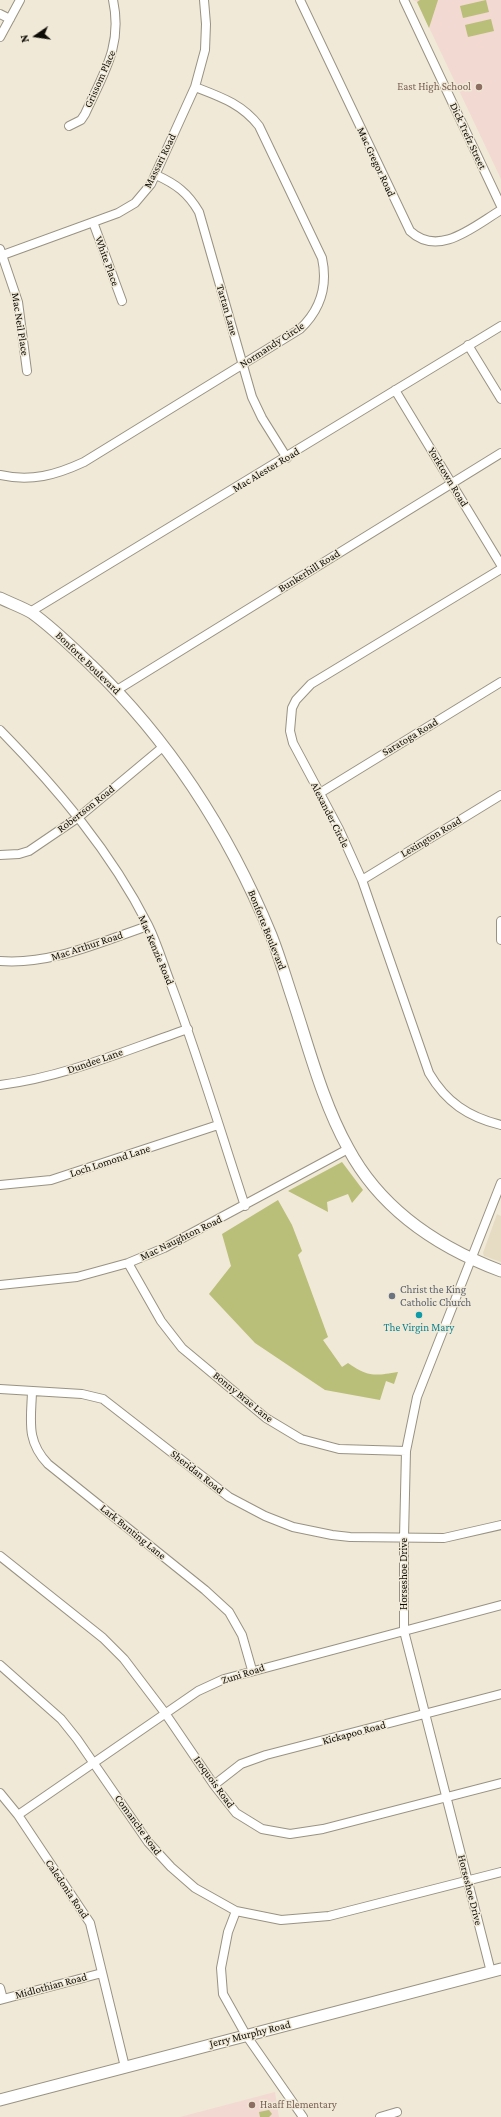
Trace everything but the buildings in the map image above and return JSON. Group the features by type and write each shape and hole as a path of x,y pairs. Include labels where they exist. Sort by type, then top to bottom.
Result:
{"main road":[{"name":"Bonforte Boulevard","path":"0,598 30,612 62,636 117,690 164,746 224,834 250,886 272,937 332,1115 348,1149 379,1192 400,1213 432,1239 470,1259 501,1271"},
{"name":"Jerry Murphy Road","path":"0,2100 496,1970"}],"street":[{"path":"0,37 20,0"},
{"name":"Grissom Place","path":"69,126 80,120 85,114 115,46 116,18 113,0"},
{"name":"Massari Road","path":"1,253 118,213 135,203 144,194 156,175 195,87 205,50 206,24 204,0"},
{"name":"Mac Gregor Road","path":"300,0 410,231 418,238 426,241 446,241 501,210"},
{"name":"Dick Trefz Street","path":"404,0 501,206"},
{"path":"0,14 10,19"},
{"name":"Normandy Circle","path":"0,475 29,479 55,474 84,462 300,329 315,311 323,291 324,269 318,248 260,126 237,104 195,87"},
{"name":"Tartan Lane","path":"156,175 182,190 199,212 256,407 287,458"},
{"name":"White Place","path":"93,222 122,301"},
{"name":"Mac Neil Place","path":"1,253 18,302 27,371"},
{"name":"Mac Alester Road","path":"30,612 287,458 501,326"},
{"path":"468,345 501,399"},
{"name":"Yorktown Road","path":"395,390 501,565"},
{"name":"Bunkerhill Road","path":"117,690 501,453"},
{"name":"Alexander Circle","path":"501,569 311,684 300,695 292,708 290,731 297,753 339,829 362,880 429,1073 438,1088 449,1100 467,1113 501,1125"},
{"name":"Saratoga Road","path":"320,793 501,682"},
{"name":"Mac Kenzie Road","path":"0,730 53,785 79,816 123,882 148,926 188,1029 245,1206"},
{"name":"Robertson Road","path":"0,855 19,854 29,851 79,816 164,746"},
{"name":"Lexington Road","path":"362,880 501,795"},
{"path":"501,921 501,940"},
{"name":"Mac Arthur Road","path":"0,961 21,963 58,956 148,926"},
{"name":"Dundee Lane","path":"0,1085 24,1082 54,1075 188,1029"},
{"name":"Loch Lomond Lane","path":"0,1185 51,1180 218,1125"},
{"name":"Mac Naughton Road","path":"0,1285 77,1277 128,1263 164,1248 245,1206 348,1149"},
{"name":"Horseshoe Drive","path":"496,1970 468,1881 424,1714 404,1631 404,1537 406,1450 417,1397 501,1183"},
{"name":"Bonny Brae Lane","path":"128,1263 161,1321 182,1348 266,1418 301,1439 339,1449 406,1450"},
{"name":"Sheridan Road","path":"0,1389 82,1394 104,1399 229,1497 265,1516 286,1524 332,1535 444,1538 501,1525"},
{"name":"Lark Bunting Lane","path":"32,1392 30,1429 33,1442 39,1455 205,1590 229,1612 242,1636 252,1670"},
{"name":"Iroquois Road","path":"0,1556 103,1638 124,1659 165,1713 214,1785 236,1812 262,1829 290,1834 324,1829 501,1783"},
{"name":"Zuni Road","path":"18,1815 198,1691 224,1679 252,1670 501,1605"},
{"name":"Comanche Road","path":"0,1665 61,1719 94,1762 148,1842 171,1867 195,1888 236,1911 281,1920 329,1916 501,1872"},
{"name":"Kickapoo Road","path":"214,1785 241,1764 501,1694"},
{"name":"Caledonia Road","path":"0,1793 18,1815 90,1923 126,2067"},
{"path":"236,1911 228,1932 221,1968 223,1994 246,2035 303,2117"},
{"name":"Midlothian Road","path":"1,1999 102,1973"},
{"path":"0,1988 1,1999"},
{"path":"380,2117 397,2112"}],"shaded area":[{"name":"East High School","path":"413,0 501,0 501,179 417,2"},
{"path":"497,1214 501,1216 501,1262 484,1256 483,1253"},
{"name":"Haaff Elementary","path":"275,2092 279,2117 180,2117"}],"green space":[{"path":"420,0 438,0 429,28 417,2"},
{"path":"486,0 489,12 463,18 460,6"},
{"path":"491,19 494,31 468,37 465,25"},
{"path":"342,1162 363,1190 352,1203 348,1194 327,1202 328,1212 288,1191"},
{"path":"278,1200 292,1225 302,1251 298,1255 328,1337 323,1340 342,1367 348,1363 361,1371 377,1375 398,1372 394,1384 386,1381 380,1400 325,1390 255,1343 209,1294 231,1266 222,1234"},
{"path":"269,2110 272,2114 269,2117 260,2117 259,2112"}],"place":[{"name":"East High School","path":"479,87"},
{"name":"Christ the King Catholic Church","path":"392,1296"},
{"name":"The Virgin Mary","path":"419,1315"},
{"name":"Haaff Elementary","path":"252,2105"}]}
